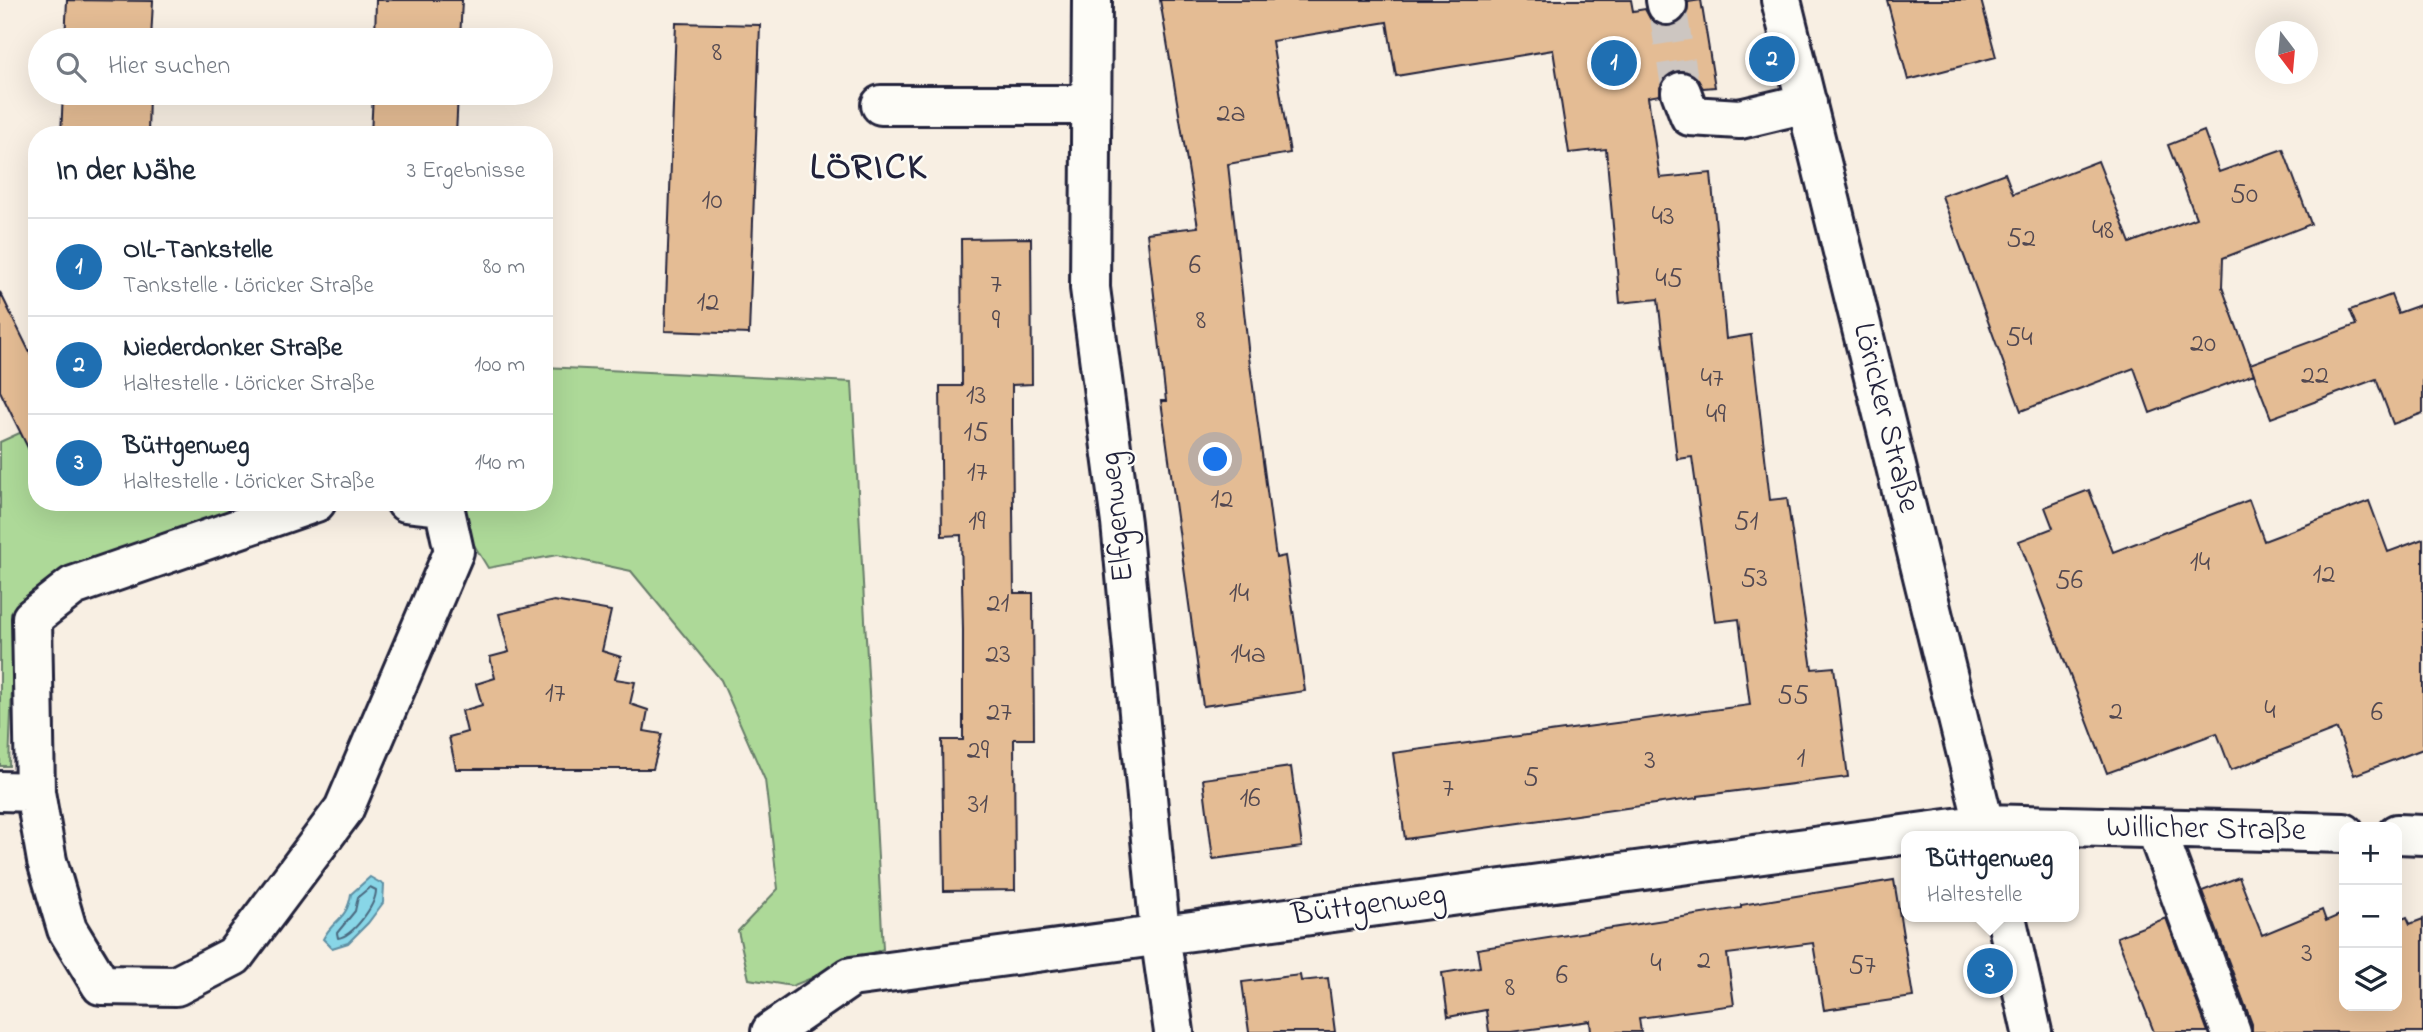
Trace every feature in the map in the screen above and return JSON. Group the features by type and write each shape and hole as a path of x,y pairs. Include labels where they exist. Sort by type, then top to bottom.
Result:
{"street":[{"name":"Elfgenweg","path":"1092,0 1090,288 1121,523 1160,934 1174,1032"},
{"name":"Löricker Straße","path":"1781,0 1985,830"},
{"path":"1681,92 1690,116 1740,118 1807,103"},
{"path":"881,105 1090,104"},
{"path":"290,511 73,586 32,618 18,791 47,861 67,929 101,985 176,986 234,956 344,809 454,551 445,511"},
{"path":"2156,829 2231,1032"},
{"name":"Willicher Straße","path":"1985,830 2156,829 2339,833"},
{"path":"2402,834 2423,835"},
{"name":"Büttgenweg","path":"771,1032 851,977 1160,934 1901,841"},
{"path":"2007,922 2032,1032"}],"green space":[{"path":"553,367 852,382 883,949 792,986 749,979 738,931 778,889 765,780 721,680 631,571 557,555 488,568 453,511 553,511"},
{"path":"28,429 28,511 248,511 70,569 15,606 9,766 0,766 0,442"}],"water":[{"path":"370,877 384,885 383,903 348,943 332,948 323,939 343,915 351,894"}],"building":[{"path":"67,0 153,1 152,28 66,28"},
{"path":"376,0 462,0 461,28 375,28"},
{"path":"1160,0 1631,0 1633,11 1645,9 1651,20 1659,25 1671,26 1682,21 1687,13 1688,2 1701,0 1715,87 1703,88 1694,75 1685,71 1674,71 1664,79 1660,95 1648,97 1660,178 1711,173 1726,339 1751,335 1770,500 1787,498 1812,669 1834,667 1848,777 1405,839 1393,753 1750,705 1739,619 1715,622 1692,457 1677,459 1658,299 1620,303 1606,149 1569,153 1553,50 1396,76 1387,22 1272,41 1290,153 1228,164 1249,357 1276,558 1285,556 1305,691 1203,706 1161,401 1166,401 1147,233 1198,227"},
{"path":"1887,0 1981,0 1996,57 1908,80"},
{"path":"676,23 760,25 749,334 665,331"},
{"path":"62,105 149,105 148,126 61,126"},
{"path":"372,105 457,105 456,126 371,126"},
{"path":"2204,131 2219,172 2283,149 2311,224 2223,258 2222,287 2254,374 2150,413 2134,368 2021,411 1942,196 2005,173 2013,194 2098,161 2130,243 2196,218 2168,145"},
{"path":"1031,238 1032,384 1012,385 1014,593 1033,593 1034,739 1014,739 1015,890 944,891 942,740 963,740 963,630 961,535 942,536 940,386 962,386 961,239"},
{"path":"0,292 28,349 28,448 0,391"},
{"path":"2391,295 2398,313 2423,304 2423,413 2393,424 2376,379 2271,418 2250,364 2356,325 2350,310"},
{"path":"2089,490 2113,552 2249,500 2264,541 2369,501 2388,552 2423,539 2423,749 2354,775 2337,729 2231,770 2217,733 2107,773 2019,541 2053,528 2045,507"},
{"path":"554,601 611,611 602,651 621,657 615,679 635,682 630,704 648,710 644,731 662,734 653,769 456,769 449,737 467,732 462,711 482,705 476,684 495,678 490,657 509,652 499,614"},
{"path":"1291,767 1302,847 1213,859 1203,779"},
{"path":"2239,877 2262,935 2322,910 2326,921 2339,915 2339,1011 2402,1011 2402,919 2407,917 2410,924 2423,919 2423,1032 2252,1032 2252,1024 2202,891"},
{"path":"1894,880 1913,997 1824,1010 1813,943 1727,954 1734,1005 1639,1018 1641,1032 1591,1032 1590,1021 1511,1032 1489,1032 1486,1010 1448,1017 1442,973 1480,967 1477,949 1741,908 1741,905"},
{"path":"2166,918 2208,1032 2154,1032 2117,937"},
{"path":"1300,975 1301,981 1328,978 1335,1032 1249,1032 1242,982"}],"tunnel":[{"path":"1667,5 1681,92"}],"place":[{"name":"Niederdonker Straße","path":"1772,59"},
{"name":"OIL-Tankstelle","path":"1614,63"},
{"name":"Büttgenweg","path":"1990,971"}],"district":[{"name":"LÖRICK","path":"869,169"}]}
